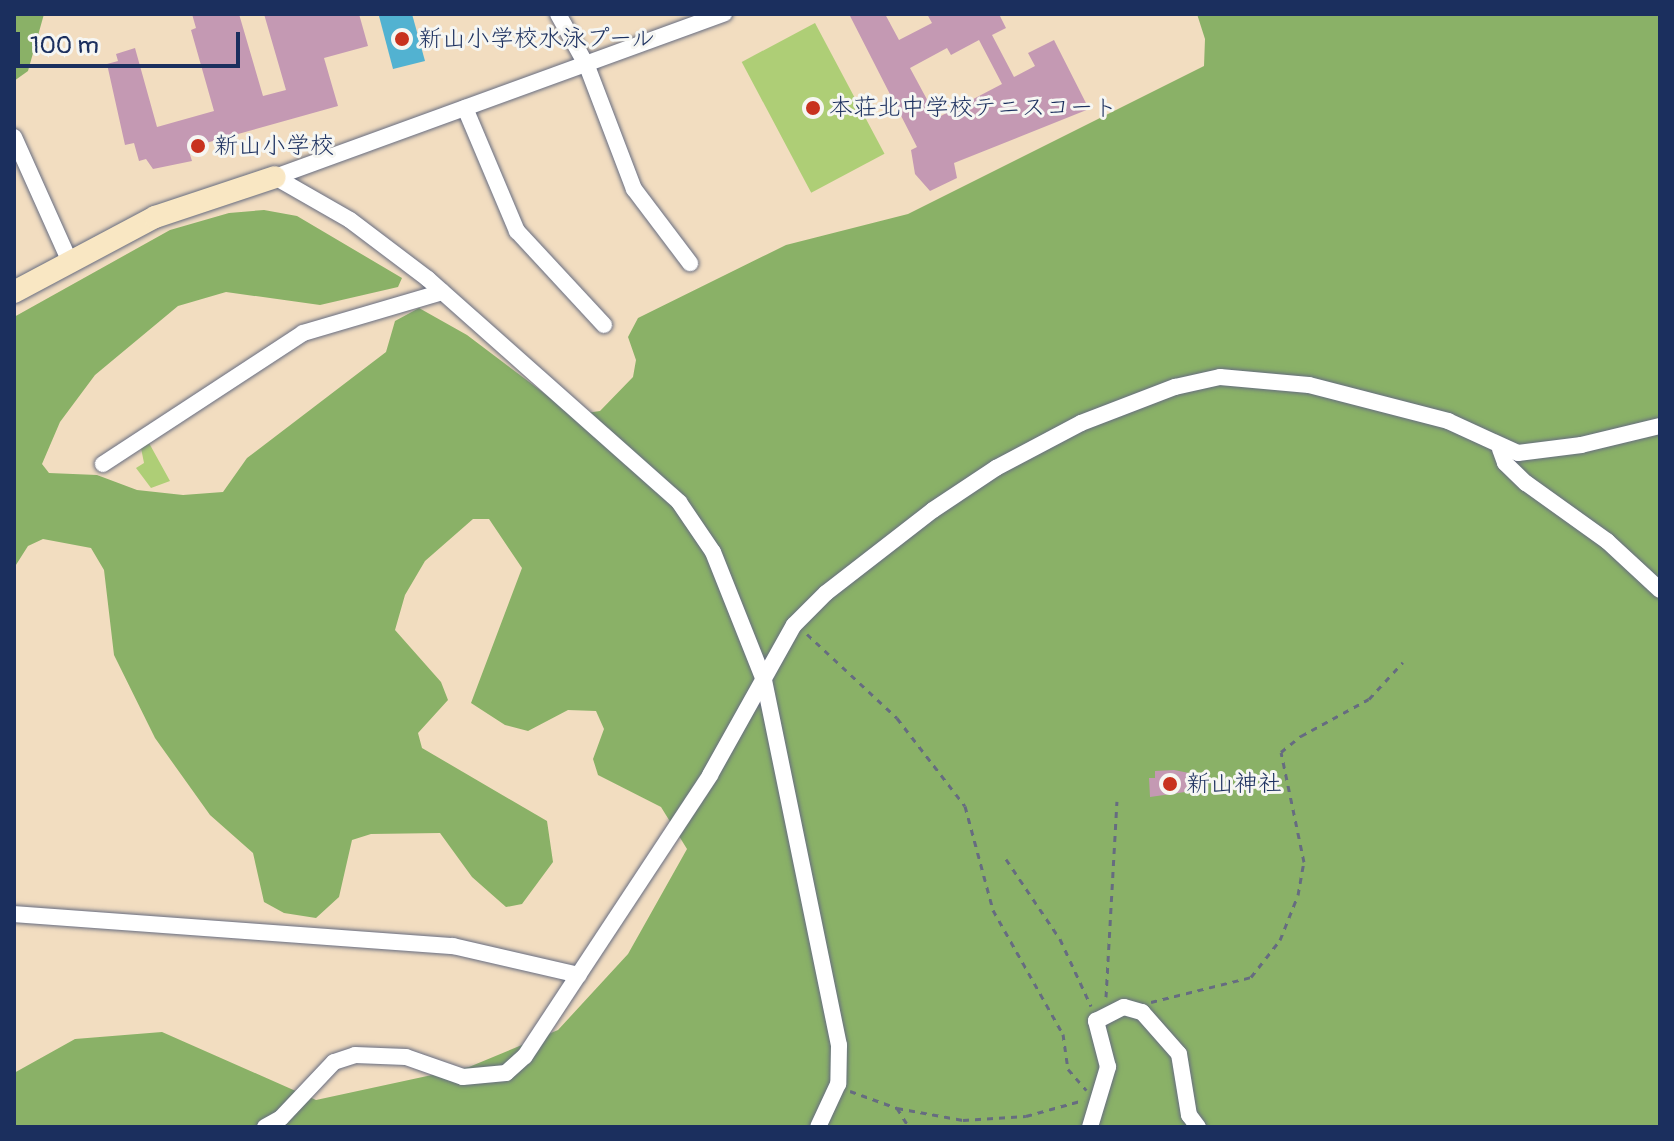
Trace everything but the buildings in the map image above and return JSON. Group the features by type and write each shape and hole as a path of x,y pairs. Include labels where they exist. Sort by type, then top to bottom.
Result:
{"street":[{"path":"558,14 587,66 634,189 690,263"},
{"path":"14,292 155,217 587,66 724,14"},
{"path":"465,108 517,231 604,325"},
{"path":"14,137 70,262"},
{"path":"275,177 350,220 442,292 679,502 713,552 764,680 839,1045 838,1084 818,1127"},
{"path":"103,464 303,333 442,292"},
{"path":"265,1127 281,1118 334,1062 355,1055 406,1057 463,1077 506,1073 525,1056 710,775 794,625 838,583 996,468 1081,423 1175,387 1220,377 1309,385 1448,421 1500,449 1518,453 1581,445 1660,426"},
{"path":"1500,449 1505,463 1526,483 1607,541 1660,590"},
{"path":"14,914 453,946 579,975"},
{"path":"1090,1127 1108,1067 1100,1017 1124,1007 1142,1012 1179,1054 1189,1115 1198,1127"}],"path":[{"path":"794,625 837,657 897,718 965,806 993,910 1063,1034 1068,1069 1092,1098 1026,1116 963,1120 897,1108 838,1084"},
{"path":"1124,1007 1251,977 1280,940 1304,862 1281,752 1301,736 1369,699 1403,662"},
{"path":"1100,1017 1117,801"},
{"path":"1006,859 1060,939 1100,1017"},
{"path":"897,1108 909,1127"}],"green space":[{"path":"14,14 44,14 28,71 14,81"},
{"path":"1197,14 1660,14 1660,1127 14,1127 14,1073 75,1039 162,1032 316,1100 469,1067 558,1030 628,954 687,849 661,807 598,775 593,759 604,729 596,711 568,710 528,731 505,725 471,703 522,568 489,519 473,519 425,561 405,595 395,630 441,682 448,700 418,733 422,748 547,821 553,862 522,904 506,907 472,877 440,833 371,834 352,840 339,897 316,918 284,913 264,902 253,853 210,815 155,738 114,655 104,570 91,548 43,539 28,546 14,568 14,317 170,230 229,213 264,210 297,216 402,278 398,287 320,305 226,292 178,306 95,375 60,422 42,464 49,473 97,475 137,490 183,495 223,492 247,458 386,352 395,321 419,308 467,335 573,415 600,411 633,377 636,360 628,337 638,318 786,245 908,214 1204,66 1205,39"},
{"name":"本荘北中学校テニスコート","path":"815,23 884,154 811,193 742,62"},
{"path":"149,443 170,481 151,488 136,468 144,463 141,448"}],"water":[{"name":"新山小学校水泳プール","path":"412,14 425,61 393,69 379,16"}],"place":[{"name":"新山小学校水泳プール","path":"402,39"},
{"name":"本荘北中学校テニスコート","path":"813,108"},
{"name":"新山小学校","path":"198,146"},
{"name":"新山神社","path":"1170,784"}]}
